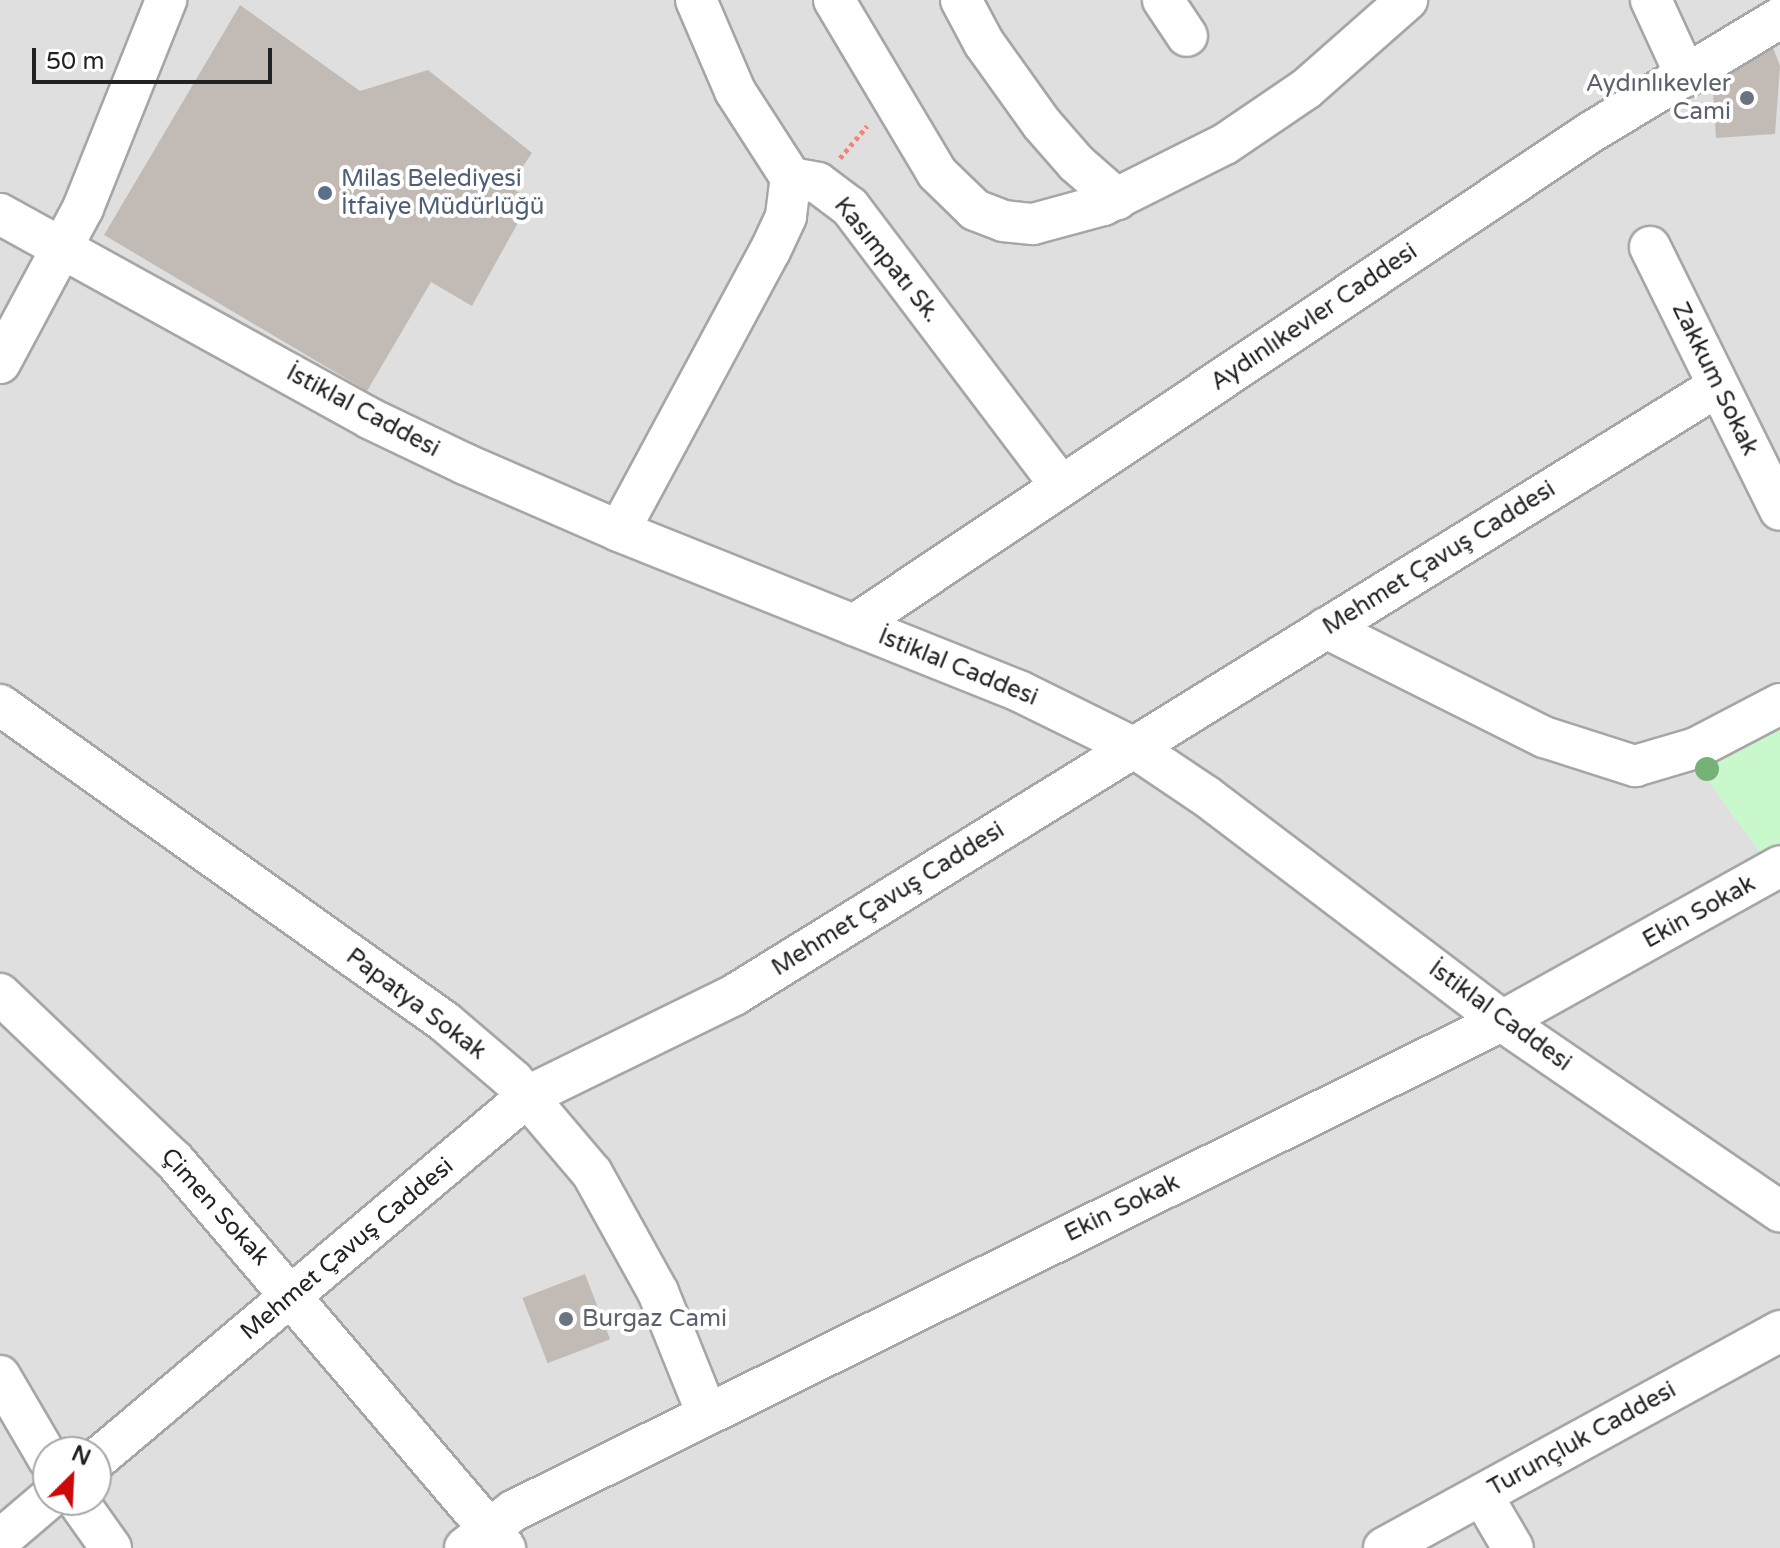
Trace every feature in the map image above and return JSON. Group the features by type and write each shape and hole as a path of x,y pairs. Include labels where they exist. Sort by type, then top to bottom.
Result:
{"street":[{"path":"0,363 64,246 120,127 166,0"},
{"name":"Kasımpatı Sk.","path":"696,0 735,91 805,180 857,216 1061,486"},
{"path":"834,0 890,100 937,173 975,210 1003,221 1033,224 1117,199 1267,118 1407,0"},
{"path":"961,0 984,43 1042,124 1076,163 1117,199"},
{"path":"1163,0 1187,36"},
{"path":"1651,0 1686,76"},
{"name":"Aydınlıkevler Caddesi","path":"854,625 1591,132 1780,18"},
{"path":"619,531 805,180"},
{"name":"İstiklal Caddesi","path":"0,214 64,246 371,419 619,531 1019,691 1133,747 1219,805 1502,1021 1780,1211"},
{"name":"Zakkum Sokak","path":"1650,247 1780,510"},
{"name":"Mehmet Çavuş Caddesi","path":"112,1447 528,1096 734,995 1718,386"},
{"path":"1326,628 1544,737 1635,766 1696,748 1780,704"},
{"name":"Papatya Sokak","path":"0,705 445,1022 528,1096 592,1173 630,1237 658,1292 707,1414"},
{"name":"Ekin Sokak","path":"486,1541 707,1414 1502,1021 1780,866"},
{"name":"Çimen Sokak","path":"0,994 112,1095 293,1295 486,1541"},
{"name":"Turunçluk Caddesi","path":"1384,1548 1780,1331"},
{"path":"0,1376 35,1436"},
{"path":"1482,1495 1513,1548"},
{"path":"0,1540 32,1513"},
{"path":"88,1516 111,1548"}],"path":[{"path":"805,180 890,100"}],"shaded area":[{"path":"0,0 1780,0 1780,1548 0,1548"}],"green space":[{"path":"1780,723 1780,849 1765,860 1699,768"}],"building":[{"name":"Milas Belediyesi İtfaiye Müdürlüğü","path":"240,5 360,91 428,70 532,153 509,187 531,199 472,306 431,282 367,391 104,235"},
{"name":"Aydınlıkevler Cami","path":"1772,45 1780,66 1775,134 1716,138 1712,77 1725,76"},
{"name":"Burgaz Cami","path":"585,1274 610,1339 548,1363 522,1298"}],"place":[{"name":"Aydınlıkevler Cami","path":"1747,98"},
{"name":"Milas Belediyesi İtfaiye Müdürlüğü","path":"325,193"},
{"name":"Burgaz Cami","path":"566,1319"}]}
